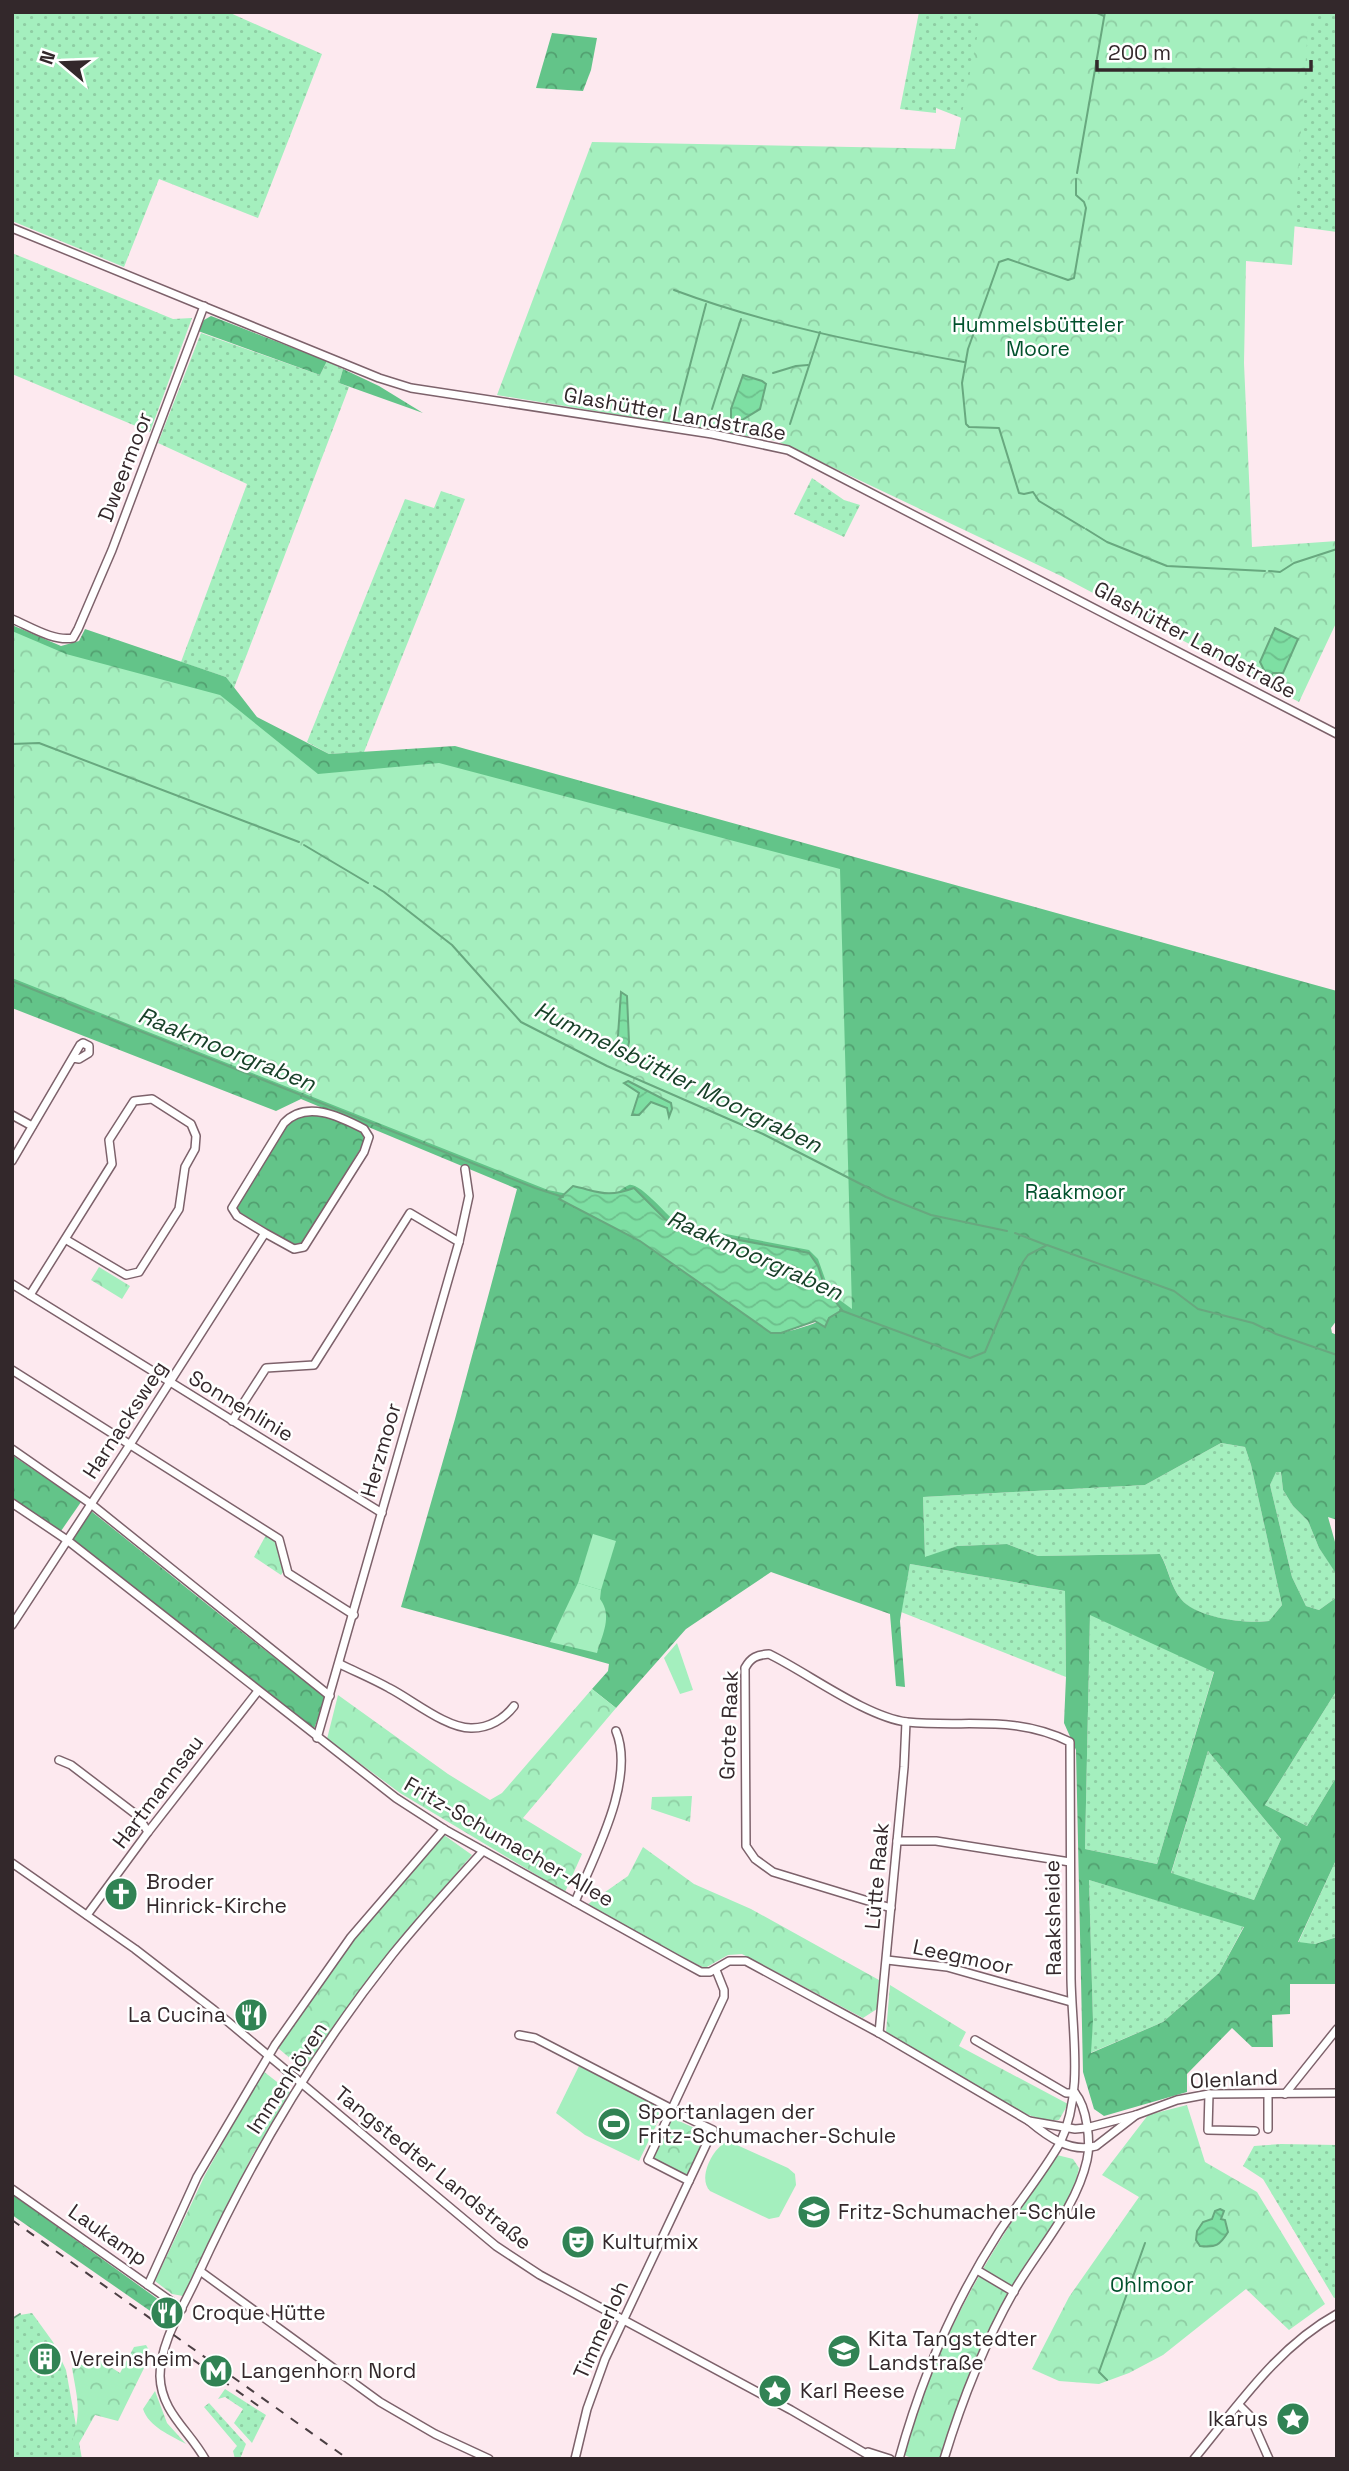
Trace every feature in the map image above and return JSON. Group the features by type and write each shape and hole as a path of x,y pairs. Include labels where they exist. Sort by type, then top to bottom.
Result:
{"street":[{"name":"Glashütter Landstraße","path":"12,228 379,378 411,388 712,434 788,450 1337,734"},
{"name":"Dweermoor","path":"12,619 50,635 73,638 112,550 204,306"},
{"path":"12,1161 73,1058"},
{"path":"30,1295 65,1239 112,1164 109,1140 134,1101 152,1099 191,1124 196,1136 195,1149 185,1167 179,1209 139,1272 125,1275 65,1239"},
{"path":"315,1110 364,1129 369,1137 364,1152 304,1247 294,1249 265,1233 237,1216 232,1208 284,1123 296,1114 315,1110"},
{"path":"12,1115 33,1126"},
{"name":"Herzmoor","path":"317,1738 459,1242 469,1196 465,1169"},
{"path":"232,1421 266,1368 314,1365 410,1213 459,1242"},
{"name":"Harnacksweg","path":"12,1625 265,1233"},
{"name":"Sonnenlinie","path":"12,1284 382,1513"},
{"path":"12,1370 279,1539 288,1573 354,1615"},
{"path":"12,1449 92,1504 330,1696"},
{"name":"Fritz-Schumacher-Allee","path":"12,1503 67,1540 317,1738 396,1798 443,1829 701,1972 716,1970 729,1961 746,1961 879,2033 1061,2139 1088,2148"},
{"name":"Grote Raak","path":"891,1908 773,1872 755,1859 746,1846 745,1668 749,1660 757,1655 769,1654 875,1713 906,1722 1005,1724 1037,1728 1070,1742"},
{"path":"340,1664 454,1725 472,1728 492,1723 506,1716 514,1706"},
{"name":"Hartmannsau","path":"87,1915 258,1691"},
{"name":"Lütte Raak","path":"879,2033 906,1722"},
{"path":"575,1902 617,1802 620,1741 617,1731"},
{"name":"Raaksheide","path":"899,2459 916,2405 945,2332 976,2270 1061,2139 1071,2128 1075,2093 1071,2002 1070,1742"},
{"path":"59,1760 71,1765 138,1816 148,1832"},
{"name":"Immenhöven","path":"148,2285 197,2178 298,2010 351,1937 443,1829"},
{"path":"897,1841 949,1842 1070,1862"},
{"name":"Immenhöven","path":"205,2459 173,2417 164,2399 160,2376 164,2352 182,2309 262,2148 300,2084 391,1957 483,1851"},
{"name":"Tangstedter Landstraße","path":"12,1863 176,1981 496,2246 540,2275 875,2459"},
{"name":"Leegmoor","path":"887,1960 947,1967 1071,2002"},
{"path":"689,2181 648,2160 724,1997 716,1970"},
{"path":"1285,2094 1337,2028"},
{"name":"Timmerloh","path":"519,2035 536,2038 713,2130 598,2377 575,2459"},
{"path":"975,2040 1066,2093 1075,2093"},
{"name":"Raaksheide","path":"944,2459 966,2391 988,2340 1014,2291 1075,2195 1088,2158 1088,2148 1079,2098 1075,2093"},
{"name":"Olenland","path":"1071,2128 1086,2128 1136,2115 1177,2100 1209,2094 1337,2093"},
{"path":"1209,2094 1208,2130 1255,2131"},
{"path":"1268,2094 1268,2129"},
{"name":"Olenland","path":"1088,2148 1096,2146 1136,2115"},
{"name":"Fritz-Schumacher-Allee","path":"1029,2121 1071,2128"},
{"name":"Laukamp","path":"12,2189 182,2309"},
{"path":"976,2270 1014,2291"},
{"path":"200,2271 380,2402 435,2434 489,2459"},
{"path":"1194,2459 1287,2349 1337,2314"},
{"path":"1239,2405 1250,2416 1269,2459"},
{"name":"Tangstedter Landstraße","path":"864,2451 890,2459"}],"green space":[{"path":"12,12 228,12 322,54 258,218 159,179 124,267 12,221"},
{"path":"919,12 1337,12 1337,232 1203,212 936,108 936,113 900,109"},
{"name":"Hummelsbütteler Moore","path":"982,12 1309,12 1292,265 1246,261 1244,363 1252,547 1337,541 1337,621 1299,702 1061,576 777,441 497,395 592,142 955,149"},
{"path":"552,33 597,38 591,70 583,91 536,88"},
{"path":"12,253 173,319 192,318 150,432 12,374"},
{"path":"211,316 327,361 320,375 198,331 204,320"},
{"path":"201,333 320,375 327,361 343,369 339,383 349,387 234,688 226,677 181,662 247,484 158,443"},
{"path":"343,369 379,386 423,413 339,383"},
{"path":"812,478 844,500 860,505 844,537 794,514"},
{"path":"441,491 465,499 364,752 329,754 307,742 405,499 434,508"},
{"name":"Raakmoor","path":"12,625 61,646 79,641 85,629 226,677 257,717 329,754 455,746 1337,991 1337,1320 1331,1328 1332,1333 1337,1335 1337,1520 1328,1517 1337,1549 1337,1575 1319,1548 1308,1521 1293,1506 1283,1490 1281,1472 1276,1472 1270,1485 1292,1577 1306,1606 1319,1610 1337,1597 1337,1690 1265,1805 1307,1826 1337,1776 1337,1858 1298,1942 1315,1944 1337,1937 1337,1984 1290,1984 1290,2014 1272,2015 1273,2047 1252,2047 1232,2028 1187,2074 1187,2092 1104,2116 1094,2109 1083,2072 1076,1750 1064,1723 1065,1591 910,1564 900,1621 905,1687 896,1686 890,1614 771,1572 686,1629 616,1708 592,1689 608,1671 609,1664 401,1607 517,1189 301,1099 276,1111 12,1008","holes":["634,1188 665,1220 680,1229 809,1253 818,1266 825,1288 842,1310 808,1326 771,1333 640,1241 612,1225 604,1195","1221,1443 1245,1447 1282,1605 1269,1621 1248,1622 1222,1618 1188,1606 1174,1589 1160,1554 1038,1556 1007,1544 957,1546 925,1557 923,1497 1145,1485","1090,1615 1214,1672 1157,1864 1085,1849","1208,1751 1281,1839 1254,1900 1171,1873","1089,1880 1244,1927 1219,1973 1163,2022 1091,2053 1093,2021"]},
{"path":"12,631 66,654 220,695 318,774 439,763 840,869 852,1309 830,1293 818,1259 809,1250 679,1225 647,1194 634,1186 626,1186 607,1202 548,1190 12,978"},
{"path":"319,1114 361,1131 365,1141 304,1242 297,1247 239,1212 237,1205 285,1126 296,1117"},
{"path":"99,1267 130,1286 122,1299 91,1280"},
{"path":"1221,1443 1245,1447 1251,1465 1282,1605 1269,1621 1248,1622 1222,1618 1188,1606 1174,1588 1160,1554 1038,1556 1007,1544 957,1546 925,1558 923,1497 1145,1485"},
{"path":"12,1455 81,1502 61,1531 12,1498"},
{"path":"1276,1471 1281,1472 1283,1490 1293,1506 1308,1521 1319,1548 1335,1571 1337,1597 1319,1610 1306,1606 1292,1577 1270,1485"},
{"path":"91,1511 326,1696 314,1729 221,1660 70,1540"},
{"path":"593,1534 616,1541 601,1590 578,1583"},
{"path":"266,1535 276,1541 283,1572 281,1575 254,1557"},
{"path":"910,1564 1065,1591 1066,1677 901,1612"},
{"path":"578,1583 601,1590 600,1599 604,1605 606,1619 597,1653 550,1642"},
{"path":"1090,1614 1214,1671 1157,1864 1085,1849"},
{"path":"677,1643 693,1690 680,1694 664,1658"},
{"path":"592,1689 616,1708 523,1818 582,1854 565,1892 400,1793 327,1739 338,1695 448,1774 490,1800 502,1793"},
{"path":"1337,1690 1337,1776 1307,1826 1265,1805"},
{"path":"1208,1751 1281,1839 1254,1900 1171,1874"},
{"path":"692,1796 690,1822 651,1809 652,1797"},
{"path":"444,1835 472,1855 384,1960 305,2071 278,2048 374,1912"},
{"path":"643,1847 694,1884 751,1909 879,1980 877,2009 863,2018 742,1954 728,1955 705,1968 671,1953 588,1904 628,1876"},
{"path":"1337,1858 1337,1937 1315,1944 1298,1943"},
{"path":"1089,1880 1244,1926 1219,1973 1163,2022 1090,2053 1093,2021"},
{"path":"890,1985 966,2032 959,2046 1068,2104 1059,2120 1047,2121 1022,2113 886,2032"},
{"name":"Sportanlagen der Fritz-Schumacher-Schule","path":"579,2066 664,2109 639,2161 585,2135 556,2113"},
{"path":"263,2071 290,2092 252,2156 183,2296 172,2294 155,2281 205,2175"},
{"name":"Ohlmoor","path":"1187,2105 1205,2162 1257,2192 1325,2304 1289,2330 1246,2289 1163,2355 1129,2373 1099,2384 1059,2381 1032,2369 1069,2297 1139,2197 1102,2175 1148,2115"},
{"path":"670,2117 708,2134 688,2176 651,2158"},
{"path":"728,2141 788,2168 795,2174 796,2185 779,2217 769,2219 710,2191 705,2179 708,2163 722,2144"},
{"path":"1337,2145 1337,2297 1334,2298 1263,2179 1243,2166 1254,2146"},
{"path":"1057,2155 1073,2159 1079,2168 1073,2193 1015,2283 973,2368 940,2459 914,2459 904,2455 932,2373 967,2298 1009,2227"},
{"path":"12,2194 159,2300 156,2315 12,2215"},
{"path":"32,2313 53,2342 66,2370 82,2459 12,2459 12,2320"},
{"path":"146,2345 150,2352 147,2362 118,2421 95,2415 78,2445 72,2441 78,2413 72,2368 98,2359 120,2373 134,2347"},
{"path":"225,2389 266,2415 252,2443 234,2423 243,2409 225,2397 218,2399"},
{"path":"155,2391 167,2423 186,2444 161,2430 146,2415 143,2409"},
{"path":"209,2403 246,2444 240,2459 235,2459 233,2451 237,2446 204,2407"}],"water":[{"path":"743,375 766,384 760,409 742,420 731,422 731,409"},
{"path":"1275,628 1298,639 1283,673 1273,673 1265,685 1262,684 1265,672 1260,662"},
{"path":"621,992 627,996 629,1042 627,1052 623,1054 617,1050"},
{"path":"628,1081 671,1103 669,1117 667,1108 651,1102 639,1115 632,1115 639,1093 624,1083"},
{"path":"573,1186 610,1193 634,1188 665,1219 680,1229 809,1253 818,1266 825,1288 842,1310 829,1318 825,1327 815,1321 781,1333 771,1333 640,1241 559,1199"},
{"path":"1215,2211 1224,2211 1221,2219 1225,2220 1228,2232 1217,2245 1200,2246 1196,2240 1197,2231 1203,2222 1212,2219"}],"waterway":[{"path":"1095,12 1104,16"},
{"path":"1077,173 1105,12"},
{"path":"1076,179 1076,195 1086,208 1074,278 1068,280 1008,259 999,262 968,349 962,383 966,424 969,427 999,428 1019,493 1033,492 1039,501 1084,528"},
{"path":"674,290 781,323 854,341 964,362"},
{"path":"677,415 706,304"},
{"path":"712,409 741,319"},
{"path":"790,424 820,332"},
{"path":"773,373 808,365"},
{"path":"1086,529 1107,542 1167,566 1265,571"},
{"path":"1269,571 1280,572 1294,563 1337,549"},
{"name":"Hummelsbüttler Moorgraben","path":"12,744 39,743 299,842"},
{"name":"Hummelsbüttler Moorgraben","path":"304,845 368,883"},
{"name":"Hummelsbüttler Moorgraben","path":"374,886 452,945 521,1022 607,1066 763,1134 886,1197 931,1215 1007,1231"},
{"name":"Raakmoorgraben","path":"12,981 94,1014"},
{"name":"Raakmoorgraben","path":"102,1016 563,1197"},
{"name":"Hummelsbüttler Moorgraben","path":"1015,1233 1046,1245"},
{"name":"Raakmoorgraben","path":"840,1310 970,1358 985,1352 1023,1262 1028,1255 1047,1245 1174,1291 1198,1309 1253,1323 1337,1355"},
{"path":"1107,2380 1099,2372 1145,2243"},
{"path":"12,2319 20,2314"}],"railway":[{"path":"12,2220 348,2459"},
{"path":"192,2359 260,2407"}],"place":[{"name":"Broder Hinrick-Kirche","path":"121,1894"},
{"name":"La Cucina","path":"251,2015"},
{"name":"Sportanlagen der Fritz-Schumacher-Schule","path":"614,2124"},
{"name":"Fritz-Schumacher-Schule","path":"814,2212"},
{"name":"Kulturmix","path":"578,2242"},
{"name":"Croque Hütte","path":"167,2313"},
{"name":"Kita Tangstedter Landstraße","path":"844,2351"},
{"name":"Vereinsheim","path":"45,2359"},
{"name":"Langenhorn Nord","path":"216,2371"},
{"name":"Karl Reese","path":"775,2391"},
{"name":"Ikarus","path":"1293,2419"}]}
